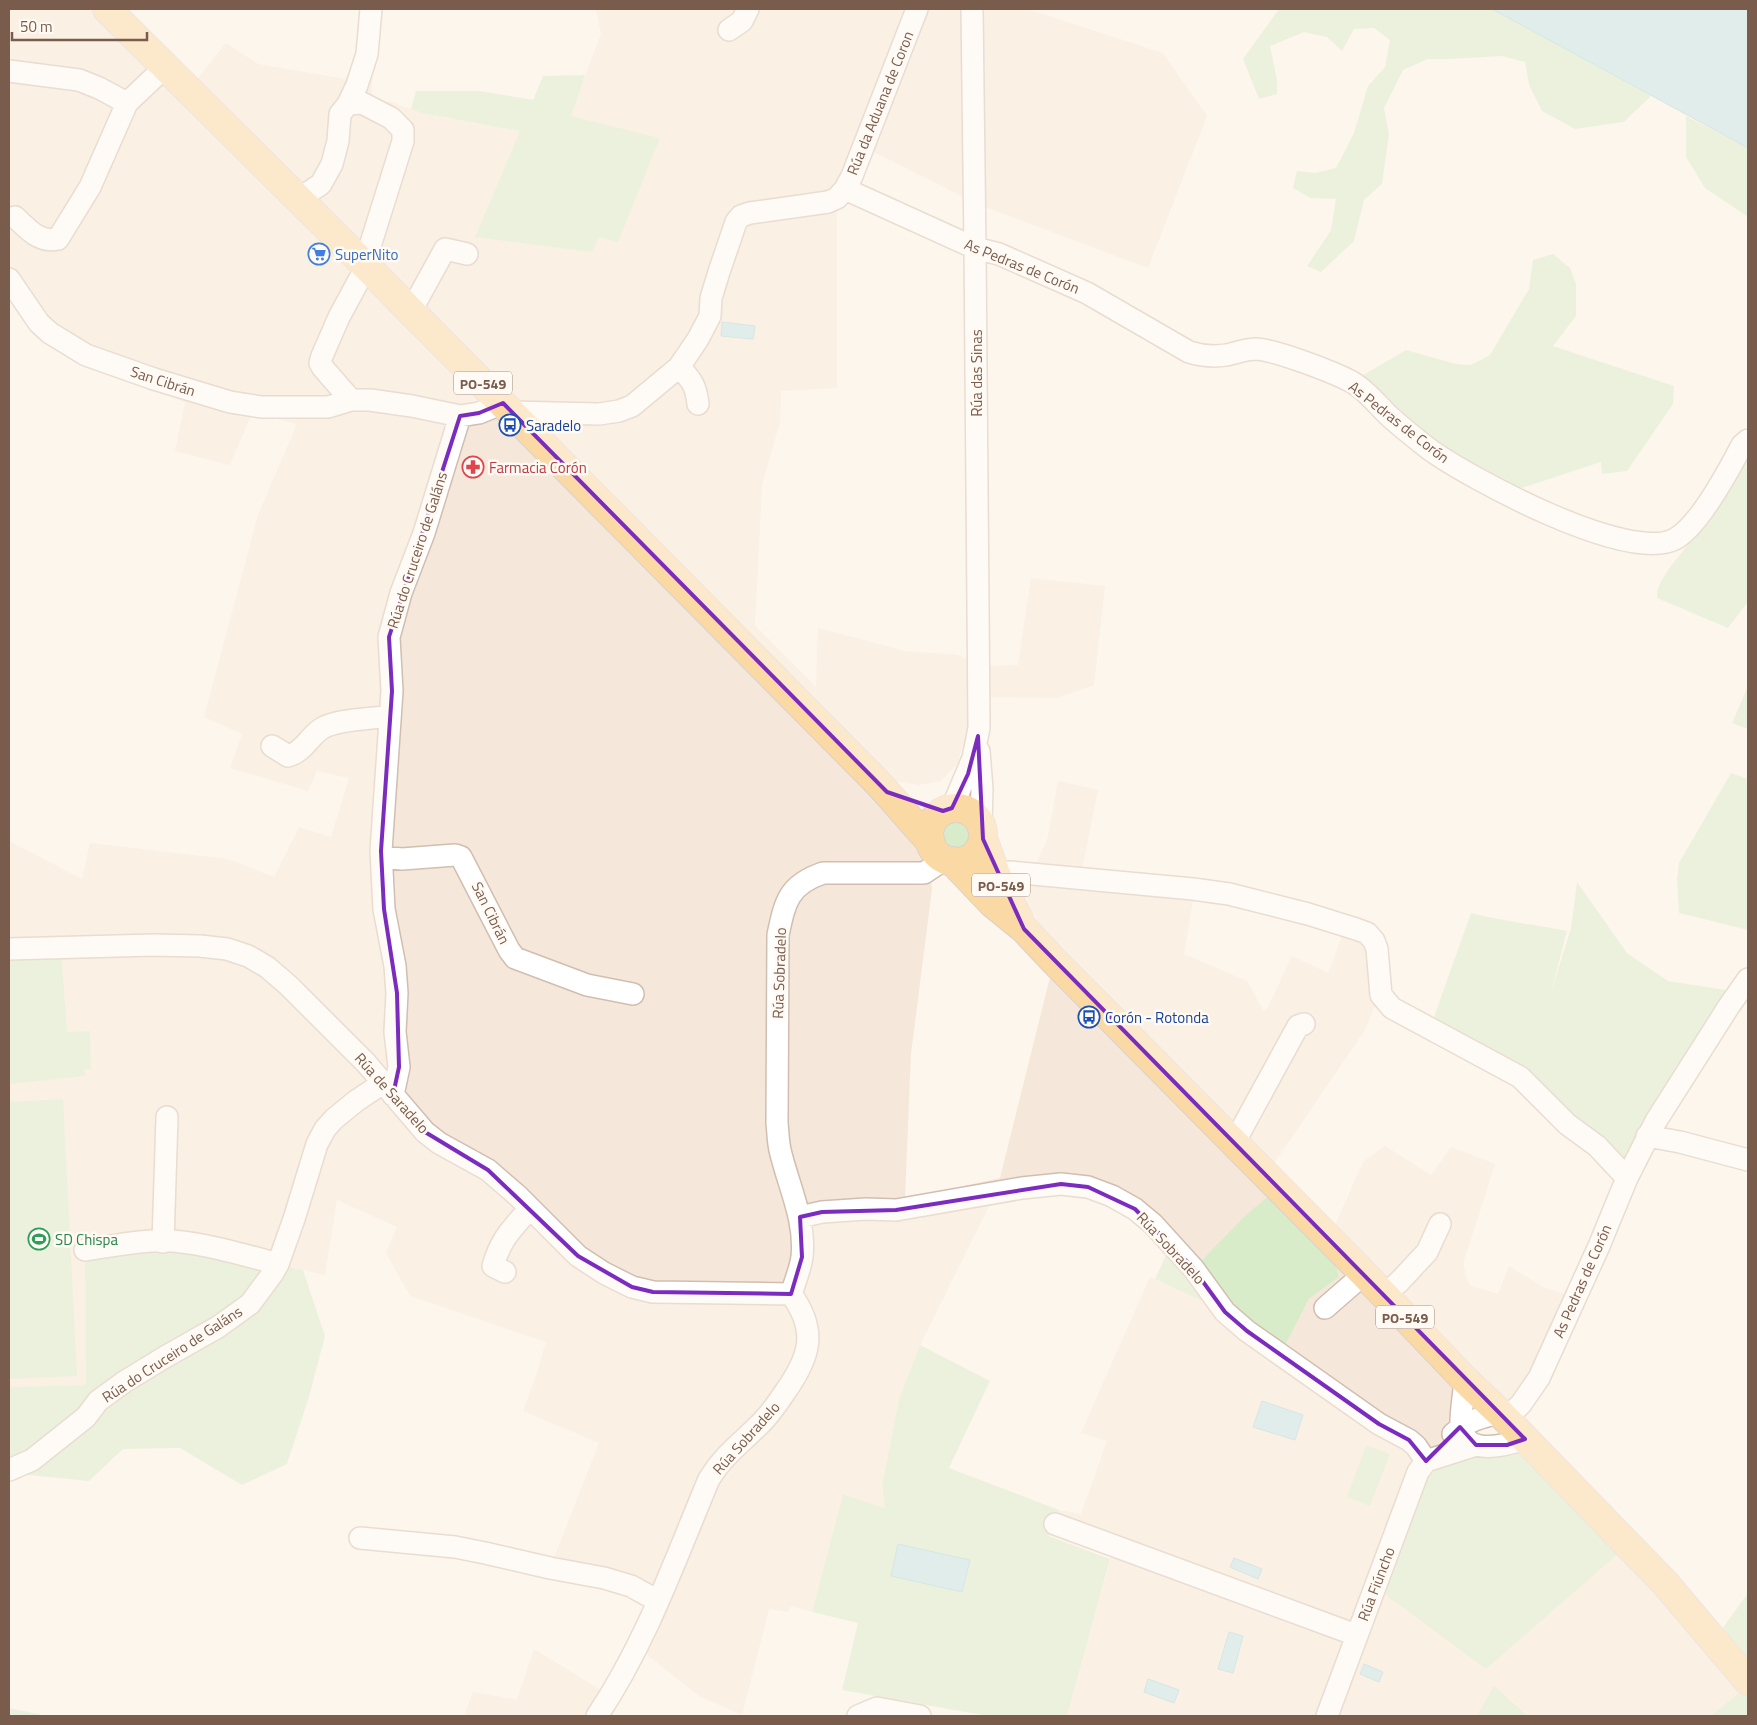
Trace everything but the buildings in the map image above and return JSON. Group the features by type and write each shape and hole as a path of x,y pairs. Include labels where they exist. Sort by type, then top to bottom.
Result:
{"main road":[{"name":"PO-549","path":"107,9 367,267 887,792 914,826 992,903 1024,929 1364,1274 1465,1380 1503,1416 1665,1583 1748,1681"},
{"name":"PO-549","path":"887,792 948,809 968,811 975,816 996,874 1024,929"},
{"path":"943,854 929,833 931,824 936,817 948,809"},
{"name":"PO-549","path":"943,854 961,861 976,853 982,831"}],"street":[{"path":"299,199 321,184 332,164 338,141 340,114 348,104 357,85 367,54 371,9"},
{"path":"729,30 742,21 748,9"},
{"name":"Rúa da Aduana de Coron","path":"507,408 599,414 619,411 632,406 679,367 698,339 710,316 711,298 719,272 736,222 741,216 750,213 828,202 837,198 845,189 864,147 917,9"},
{"name":"Rúa das Sinas","path":"972,9 978,736 982,789 982,831"},
{"path":"15,217 33,234 48,241 58,239 90,186 127,103 165,67"},
{"path":"9,70 79,80 127,103"},
{"path":"348,104 362,103 392,118 403,130 403,141 371,244 367,267 339,317 320,363 351,400"},
{"name":"As Pedras de Corón","path":"845,189 975,248 999,254 1087,293 1190,352 1203,356 1213,356 1248,350 1266,350 1312,365 1351,382 1362,389 1406,431 1467,473 1514,498 1576,526 1597,533 1648,544 1674,540 1687,530 1719,488 1742,445 1748,440"},
{"path":"411,312 445,249 467,254"},
{"name":"San Cibrán","path":"9,279 39,323 50,333 86,355 230,402 261,407 328,407 351,400 370,400 460,416 507,408"},
{"path":"679,367 690,378 696,389 698,404"},
{"name":"Rúa do Cruceiro de Galáns","path":"9,1470 32,1460 86,1417 98,1401 124,1382 218,1327 250,1304 278,1264 317,1144 325,1129 356,1101 388,1090 399,1067 395,1032 397,993 395,966 384,909 382,857 392,691 388,637 401,593 424,533 460,416"},
{"path":"272,746 288,756 301,750 321,729 333,723 390,716"},
{"name":"Rúa das Sinas","path":"948,809 968,774 978,736"},
{"name":"Rúa Sobradelo","path":"597,1716 634,1654 709,1479 718,1463 761,1423 799,1374 805,1356 808,1341 807,1325 801,1308 791,1294 802,1257 800,1217 780,1148 777,1123 778,935 783,910 794,888 807,878 823,873 924,873 943,854"},
{"name":"San Cibrán","path":"382,857 402,859 455,855 461,857 508,950 515,958 588,984 633,994"},
{"path":"996,874 1011,872 1229,894 1308,914 1367,934 1374,941 1377,950 1381,995 1392,1008 1520,1077 1567,1124 1597,1146 1626,1178"},
{"name":"Rúa de Saradelo","path":"9,949 153,945 200,946 228,949 248,956 267,967 288,985 366,1063 425,1132 439,1143 488,1170 530,1208 578,1256 604,1273 632,1288 653,1292 791,1294"},
{"name":"As Pedras de Corón","path":"1503,1416 1521,1404 1538,1378 1599,1246 1626,1178 1647,1136 1748,979"},
{"path":"1234,1143 1298,1026 1304,1024"},
{"path":"163,1242 166,1117"},
{"path":"1647,1136 1680,1142 1748,1160"},
{"name":"Rúa Sobradelo","path":"800,1217 822,1212 866,1209 896,1210 1022,1188 1061,1184 1088,1187 1112,1196 1136,1209 1153,1224 1194,1268 1226,1312 1247,1331 1379,1424 1408,1440 1430,1460"},
{"path":"505,1272 493,1266 495,1258 505,1236 530,1208"},
{"path":"1384,1295 1427,1252 1440,1224"},
{"path":"86,1250 173,1241 237,1253 278,1264"},
{"path":"1325,1308 1364,1274"},
{"path":"1465,1380 1461,1426 1466,1439 1476,1445"},
{"name":"Rúa Fiúncho","path":"1326,1716 1418,1472 1461,1426 1482,1416 1503,1416"},
{"path":"1430,1460 1476,1445 1507,1445 1525,1439"},
{"path":"1056,1524 1356,1635"},
{"path":"360,1538 455,1547 485,1552 550,1568 604,1578 631,1586 658,1601"},
{"path":"858,1716 877,1708 920,1716"}],"highlighted area":[{"path":"503,403 887,792 943,811 952,808 968,774 978,736 983,839 1024,929 1525,1439 1507,1445 1476,1445 1460,1427 1426,1461 1409,1440 1379,1424 1247,1331 1225,1312 1193,1268 1135,1209 1088,1187 1061,1184 896,1210 822,1212 800,1217 802,1257 791,1294 653,1292 632,1287 578,1256 488,1170 425,1132 393,1095 399,1067 397,993 384,909 381,851 392,691 389,637 460,416 479,413"}],"shaded area":[{"path":"9,9 91,9 162,76 925,846 932,889 911,1054 905,1199 1000,1178 1054,961 1023,890 1047,841 1058,781 1098,790 1082,870 1196,883 1184,954 1247,981 1264,1012 1292,956 1328,973 1349,919 1380,931 1383,939 1385,981 1365,1030 1266,1175 1278,1188 1193,1268 1112,1196 1061,1184 995,1194 920,1345 899,1399 882,1485 885,1508 843,1494 812,1612 791,1606 788,1612 769,1609 742,1715 699,1696 637,1647 653,1615 631,1595 550,1568 599,1443 523,1411 546,1342 410,1296 386,1253 397,1227 337,1200 325,1275 278,1264 86,1385 9,1387 9,841 82,879 90,843 228,859 274,877 299,827 331,837 349,778 317,771 308,791 230,768 242,734 204,717 258,515 297,424 252,413 230,465 175,451 185,403 50,333 11,296 9,298"},
{"path":"377,9 371,100 391,102 422,113 520,131 599,237 660,138 570,116 601,34 596,9 1027,9 1163,53 1207,116 1148,268 975,203 864,147 837,198 837,388 781,391 780,422 762,485 755,625 816,687 818,628 905,651 958,655 978,666 1018,665 1031,578 1105,586 1094,685 1057,698 979,697 957,764 941,781 919,785 872,777 196,81 226,43 258,64 345,79 358,59"},
{"path":"1385,1146 1431,1175 1451,1147 1495,1164 1463,1264 1469,1285 1498,1294 1509,1266 1543,1287 1570,1296 1506,1419 1482,1426 1426,1461 1628,1545 1748,1686 1710,1716 1529,1716 1494,1685 1477,1716 1067,1716 1114,1546 1055,1524 1059,1510 1081,1514 1107,1441 1081,1433 1150,1277 1225,1312 1280,1354 1309,1299 1339,1277 1329,1239 1363,1162"},
{"path":"534,1649 604,1692 597,1716 464,1716 473,1692 517,1700"}],"green space":[{"path":"1279,9 1492,9 1651,96 1624,122 1575,129 1542,111 1529,85 1525,62 1502,56 1428,59 1403,70 1384,108 1389,134 1382,184 1364,200 1354,241 1321,272 1307,266 1331,230 1336,199 1310,198 1293,188 1297,171 1315,173 1336,168 1354,133 1368,86 1385,67 1390,40 1374,28 1354,29 1342,51 1327,37 1304,32 1270,46 1277,80 1277,94 1259,99 1243,59"},
{"path":"585,75 571,116 660,138 618,242 599,237 592,252 475,237 520,131 422,113 411,109 416,91 480,91 533,100 543,76"},
{"path":"1686,116 1748,148 1748,217 1705,188 1686,157"},
{"path":"1553,254 1570,268 1576,284 1576,316 1553,346 1674,386 1673,404 1627,471 1602,474 1601,462 1506,493 1351,382 1406,350 1456,364 1471,365 1490,355 1529,289 1533,260"},
{"path":"1748,449 1748,602 1728,628 1657,598 1661,582 1710,513"},
{"path":"1748,686 1748,729 1732,723"},
{"path":"1731,773 1748,779 1748,930 1679,913 1677,880 1679,863"},
{"path":"957,820 967,824 971,834 967,844 957,848 947,844 943,834 947,824"},
{"path":"1577,882 1627,953 1668,981 1739,992 1627,1178 1553,1109 1430,1028 1471,913 1567,931 1551,992 1571,928"},
{"path":"9,949 61,949 67,1032 90,1031 91,1069 84,1069 85,1076 9,1084"},
{"name":"SD Chispa","path":"63,1099 77,1376 9,1379 9,1102"},
{"path":"1278,1188 1329,1239 1339,1277 1309,1299 1280,1355 1225,1312 1155,1279 1171,1244 1194,1268 1245,1216"},
{"path":"133,1244 303,1270 325,1336 309,1397 287,1464 242,1485 180,1448 123,1449 89,1481 9,1473 9,1387 86,1385 85,1250"},
{"path":"920,1345 990,1381 949,1468 1059,1510 1050,1526 1049,1536 1110,1559 1067,1716 988,1716 842,1690 858,1623 812,1612 843,1494 885,1508 882,1485 899,1399"},
{"path":"1525,1439 1628,1545 1486,1669 1375,1587 1418,1472"},
{"path":"1366,1445 1390,1454 1370,1506 1347,1497"},
{"path":"1748,1593 1748,1681 1714,1640"},
{"path":"1494,1685 1528,1716 1477,1716"},
{"path":"1748,1686 1748,1716 1710,1716"},
{"path":"9,1708 48,1716 9,1716"}],"water":[{"path":"1492,9 1748,9 1748,148"},
{"path":"722,322 755,326 753,339 721,336"},
{"path":"1262,1401 1303,1415 1295,1440 1253,1427"},
{"path":"898,1544 970,1560 962,1592 891,1576"},
{"path":"1234,1558 1262,1569 1258,1579 1230,1567"},
{"path":"1229,1632 1243,1636 1233,1673 1218,1669"},
{"path":"1364,1664 1383,1672 1379,1682 1360,1674"},
{"path":"1148,1679 1179,1690 1174,1703 1144,1692"}],"place":[{"name":"SuperNito","path":"319,254"},
{"name":"Saradelo","path":"510,425"},
{"name":"Farmacia Corón","path":"473,467"},
{"name":"Corón - Rotonda","path":"1089,1017"},
{"name":"SD Chispa","path":"39,1239"}]}
